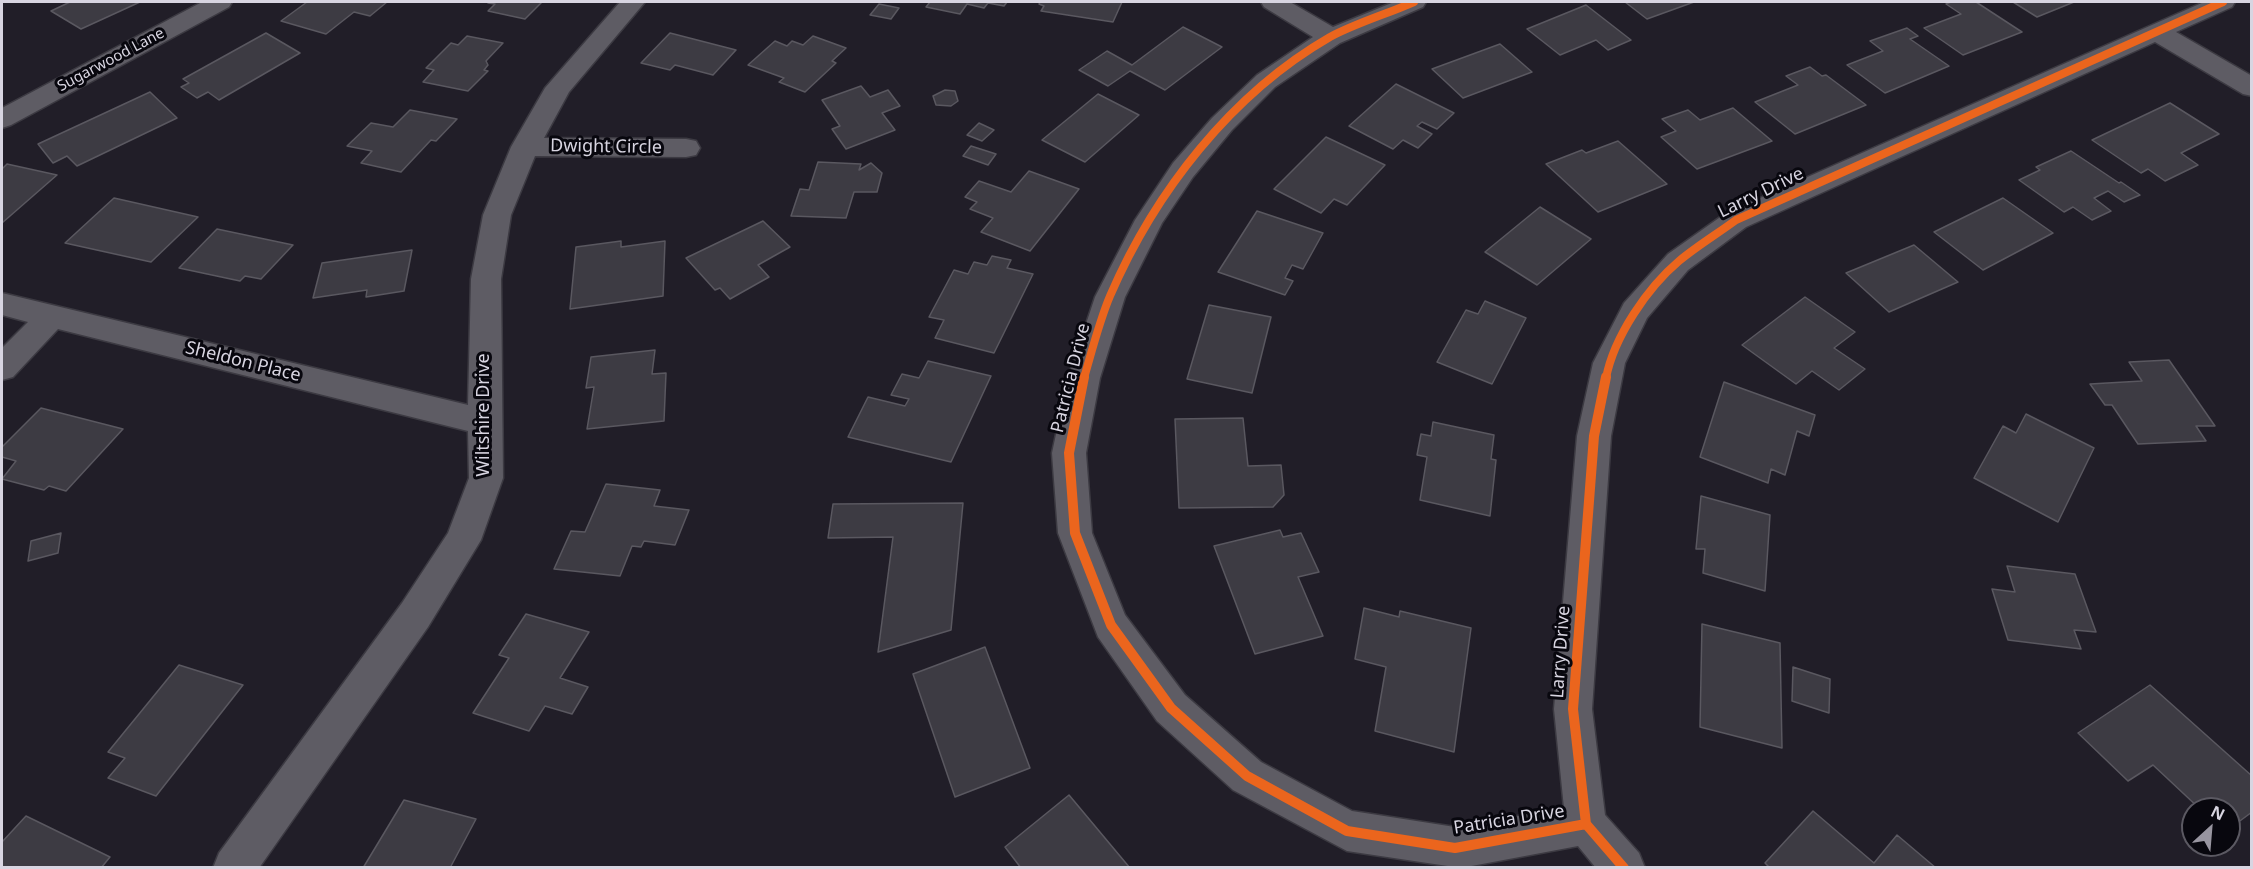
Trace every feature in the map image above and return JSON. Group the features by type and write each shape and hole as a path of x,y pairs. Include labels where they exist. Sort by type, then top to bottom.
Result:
{"street":[{"name":"Sugarwood Lane","path":"2,119 220,2"},
{"name":"Wiltshire Drive","path":"234,867 415,615 463,540 486,478 484,422 486,279 497,215 525,147 558,88 633,2"},
{"path":"1273,2 1331,37"},
{"name":"Patricia Drive","path":"1414,2 1331,37 1266,81 1221,123 1183,170 1149,220 1110,297 1084,378 1069,453 1075,533 1111,625 1171,708 1247,776 1347,831 1455,848 1586,824"},
{"name":"Larry Drive","path":"1586,824 1573,709 1594,436 1609,363 1635,311 1678,262 1736,220 2223,2"},
{"path":"2157,32 2252,88"},
{"name":"Dwight Circle","path":"525,147 686,148"},
{"name":"Sheldon Place","path":"2,304 484,422"},
{"path":"2,368 53,315"},
{"path":"1586,824 1624,867"}],"building":[{"path":"70,2 140,2 81,29 51,11"},
{"path":"307,2 387,2 370,16 354,12 326,34 281,21"},
{"path":"542,2 525,19 488,11 495,4 488,3"},
{"path":"930,2 1007,2 1004,6 988,3 984,8 967,4 960,14 926,7"},
{"path":"1040,2 1122,2 1113,22 1041,11 1044,6 1039,4"},
{"path":"1625,2 1694,2 1647,19"},
{"path":"1976,2 2022,32 1963,55 1924,28 1961,14 1946,4"},
{"path":"2013,2 2074,2 2037,17"},
{"path":"879,4 899,8 891,19 870,15"},
{"path":"1586,5 1631,40 1608,50 1596,40 1560,55 1527,29"},
{"path":"1183,27 1222,47 1165,90 1130,71 1108,86 1079,70 1107,51 1132,65"},
{"path":"1907,28 1918,36 1910,39 1949,66 1885,93 1847,65 1883,51 1870,41"},
{"path":"266,33 300,53 219,100 208,92 197,98 181,87 189,83 183,79"},
{"path":"670,33 736,50 713,75 675,65 670,70 641,63"},
{"path":"467,36 503,43 486,61 488,65 484,70 488,71 468,91 423,82 434,70 426,68 451,43 458,45"},
{"path":"813,36 846,48 832,61 836,63 805,92 779,82 784,78 748,65 775,41 787,46 792,41 803,45"},
{"path":"1500,44 1532,72 1463,98 1432,69"},
{"path":"1810,67 1822,76 1826,75 1866,105 1795,134 1755,102 1798,85 1786,76"},
{"path":"1396,84 1454,113 1437,129 1422,122 1417,126 1432,134 1418,148 1403,140 1393,149 1349,126"},
{"path":"861,86 870,97 888,90 900,106 882,113 895,130 846,149 832,129 840,126 822,100"},
{"path":"945,90 955,91 958,101 951,106 936,105 933,96"},
{"path":"150,92 177,118 77,166 67,156 53,163 38,144"},
{"path":"1098,94 1139,115 1085,162 1042,140"},
{"path":"2170,103 2219,134 2181,153 2198,165 2165,181 2148,169 2141,173 2092,140"},
{"path":"1733,108 1772,141 1697,169 1661,137 1676,131 1662,119 1688,110 1700,120"},
{"path":"410,110 457,119 436,141 431,140 401,172 361,163 372,151 347,146 371,123 393,127"},
{"path":"979,123 994,130 982,141 967,135"},
{"path":"1326,137 1385,165 1347,205 1334,199 1321,213 1274,189"},
{"path":"1618,141 1667,184 1598,212 1546,164 1582,150 1586,153"},
{"path":"971,146 996,154 988,165 963,156"},
{"path":"2071,151 2140,195 2124,202 2108,191 2094,198 2111,211 2092,220 2073,207 2064,212 2019,180 2040,170 2036,167"},
{"path":"818,162 861,164 859,170 871,163 882,173 877,192 854,192 846,218 791,216 800,189 809,190"},
{"path":"7,164 57,175 2,223 2,169"},
{"path":"1029,171 1079,189 1030,251 981,232 993,218 970,209 977,202 965,197 979,181 1011,192"},
{"path":"114,198 198,217 151,262 65,243"},
{"path":"2003,198 2053,233 1983,270 1934,232"},
{"path":"1540,207 1591,239 1537,285 1485,252"},
{"path":"1257,211 1323,233 1303,269 1292,265 1285,278 1293,281 1285,295 1218,272"},
{"path":"763,221 790,247 758,265 769,277 730,299 720,288 715,290 686,258"},
{"path":"217,229 293,245 261,279 245,276 240,281 179,268"},
{"path":"621,241 621,247 665,241 663,296 570,309 576,247"},
{"path":"1914,245 1958,282 1889,312 1846,273"},
{"path":"412,250 404,291 366,297 367,290 313,298 322,263"},
{"path":"992,256 1011,260 1007,268 1033,274 994,353 935,338 944,320 929,317 954,270 968,274 974,262 987,265"},
{"path":"1805,297 1855,332 1834,348 1865,369 1839,390 1812,371 1796,384 1742,345"},
{"path":"1485,301 1526,318 1492,384 1437,362 1466,310 1478,314"},
{"path":"1209,305 1271,317 1252,393 1187,379"},
{"path":"655,350 652,374 666,373 664,421 587,429 594,387 586,388 591,357"},
{"path":"2169,360 2215,426 2196,426 2206,441 2138,444 2112,405 2105,405 2090,384 2142,381 2129,362"},
{"path":"928,361 991,376 951,462 848,437 868,397 905,406 909,399 891,395 902,374 919,378"},
{"path":"1724,382 1815,415 1809,436 1797,431 1785,475 1771,469 1768,483 1700,457"},
{"path":"41,408 123,429 66,491 49,486 44,490 2,479 16,461 2,457 2,447"},
{"path":"2026,414 2094,448 2058,522 1974,478 2003,426 2016,433"},
{"path":"1243,418 1248,466 1281,465 1284,495 1273,507 1179,508 1175,419"},
{"path":"1433,422 1494,435 1491,459 1496,460 1490,516 1420,500 1427,457 1417,455 1421,434 1431,436"},
{"path":"606,484 660,490 654,506 689,510 675,545 644,541 641,547 632,546 620,576 554,569 571,531 585,532"},
{"path":"1701,496 1770,515 1765,591 1703,573 1705,549 1696,549"},
{"path":"963,503 951,630 878,652 893,537 828,538 833,504"},
{"path":"1280,530 1283,537 1301,533 1319,572 1298,577 1323,636 1255,654 1214,546"},
{"path":"61,533 58,553 28,561 31,541"},
{"path":"2007,566 2075,574 2096,632 2074,630 2081,649 2008,640 1992,589 2015,592"},
{"path":"1364,608 1399,617 1400,611 1471,628 1454,752 1375,731 1386,667 1355,659"},
{"path":"526,614 589,632 560,678 588,687 572,714 545,706 529,731 473,713 509,658 499,655"},
{"path":"1702,624 1780,643 1782,748 1700,727"},
{"path":"985,647 1030,768 955,797 913,674"},
{"path":"179,665 243,685 156,796 108,778 125,758 108,752"},
{"path":"1793,667 1830,679 1829,713 1792,701"},
{"path":"2150,685 2252,776 2252,812 2241,820 2241,797 2187,797 2153,765 2128,781 2078,733"},
{"path":"1069,795 1130,868 1021,868 1005,847"},
{"path":"404,800 476,819 450,868 363,868"},
{"path":"1813,811 1874,863 1897,835 1936,868 1770,868 1765,863"},
{"path":"26,816 110,857 101,868 2,868 2,842"}],"cycle path":[{"path":"1414,2 1331,37 1266,81 1222,124 1183,170 1149,220 1110,297 1084,378 1069,453 1075,533 1111,625 1171,708 1247,776 1347,831 1455,848 1586,824"},
{"path":"1624,868 1586,824 1573,709 1594,436 1609,363 1635,311 1678,262 1736,220 2223,2"}]}
